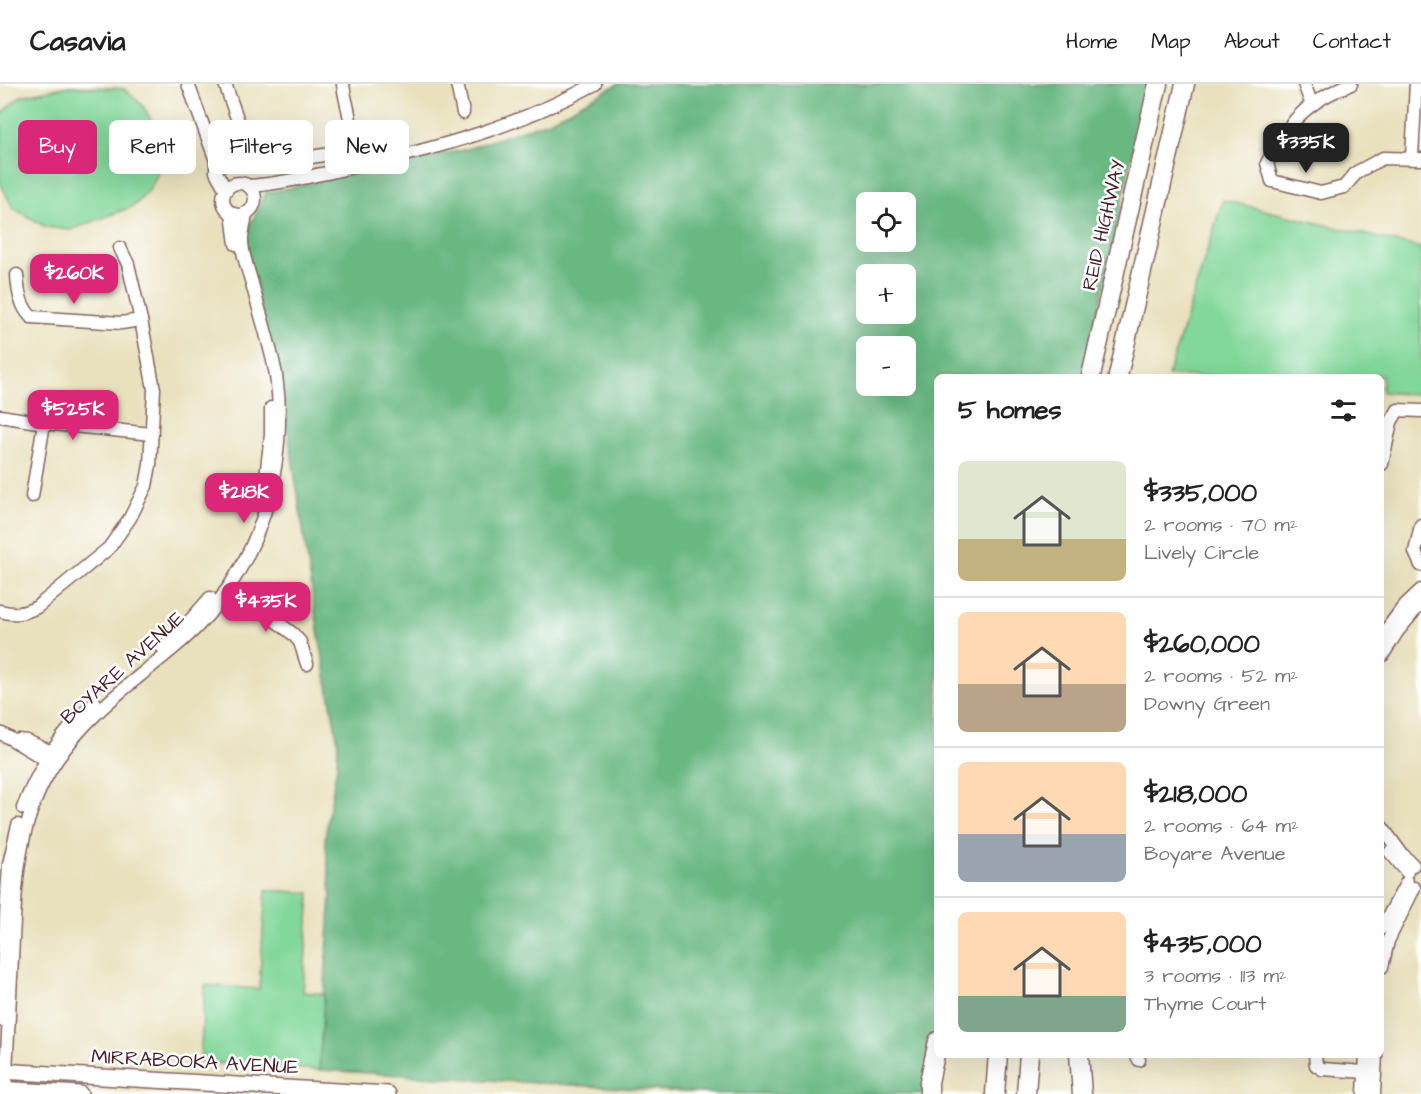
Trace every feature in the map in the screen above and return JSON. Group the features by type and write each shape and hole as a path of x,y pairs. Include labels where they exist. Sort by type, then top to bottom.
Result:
{"highway":[{"name":"REID HIGHWAY","path":"1091,374 1158,84"},
{"path":"1118,374 1185,84"},
{"path":"926,1090 934,1057"},
{"path":"995,1094 998,1058"},
{"path":"1026,1094 1029,1058"},
{"path":"1080,1058 1084,1091"}],"main road":[{"name":"MIRRABOOKA AVENUE","path":"3,1071 193,1088 388,1094"},
{"name":"MIRRABOOKA AVENUE","path":"3,1089 80,1094"}],"street":[{"path":"188,84 216,161 216,172 231,187"},
{"path":"225,84 252,161 262,165 342,152 349,144 352,128 343,84"},
{"path":"457,84 461,94 463,113"},
{"path":"231,187 245,184 249,186 276,184 418,153 506,125 595,84"},
{"path":"1304,84 1312,105"},
{"path":"1351,84 1326,94 1299,114 1280,138 1267,164 1272,181 1321,193 1344,187 1357,172 1383,158 1417,158 1416,84"},
{"path":"255,199 276,184"},
{"path":"231,187 224,202 232,214 246,213 253,207 255,194 249,186"},
{"name":"BOYARE AVENUE","path":"3,1089 17,870 24,832 52,757 103,706 184,639 225,592 247,555 264,513 276,468 280,425 275,373 246,263 242,239 246,213"},
{"name":"BOYARE AVENUE","path":"0,1020 11,852 24,807 69,728 92,705 172,638 214,594 250,531 267,470 271,435 271,405 267,367 240,271 232,214"},
{"path":"0,611 14,615 37,607 109,548 130,518 146,486 150,465 154,389 128,264 120,248"},
{"path":"17,275 18,291 24,309 31,317 121,323 141,320"},
{"path":"1384,455 1391,422 1398,410 1421,411"},
{"path":"0,416 152,434"},
{"path":"32,496 44,423"},
{"path":"1421,525 1415,552 1421,565"},
{"path":"233,579 239,593 293,634 300,642 307,664"},
{"path":"1384,633 1404,606 1421,590"},
{"path":"225,592 239,593"},
{"path":"1384,653 1397,632 1421,603"},
{"path":"0,733 24,748 52,757"},
{"path":"1384,830 1414,876"},
{"path":"1384,844 1414,876"},
{"path":"1384,925 1414,876"},
{"path":"1384,958 1388,941 1414,876"},
{"path":"1315,1058 1316,1065 1322,1069 1365,1072"},
{"path":"1364,1094 1366,1058"},
{"path":"1374,1094 1376,1058"}],"green space":[{"path":"618,84 1148,84 1083,374 934,374 934,1046 923,1094 718,1094 319,1070 331,894 325,837 337,765 338,743 318,630 285,410 251,265 246,233 266,193 353,174 409,174 409,162 467,149 549,121"},
{"path":"69,86 124,89 143,106 151,120 109,120 109,174 158,174 150,189 134,206 71,230 46,227 13,208 0,182 2,133 0,117 21,96"},
{"path":"1223,200 1421,248 1421,395 1384,392 1384,374 1169,374"},
{"path":"266,890 310,893 303,992 325,994 319,1070 200,1062 205,985 259,989"}]}
